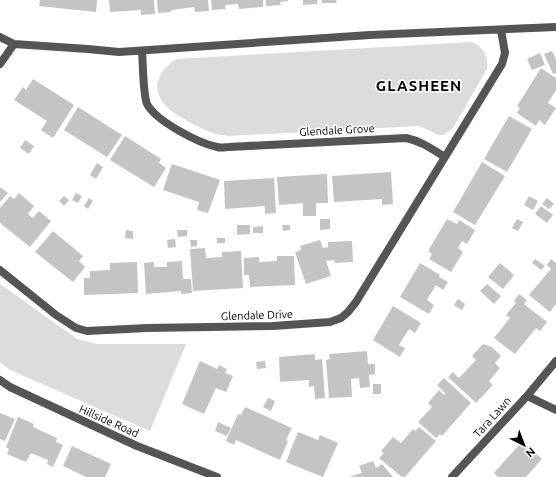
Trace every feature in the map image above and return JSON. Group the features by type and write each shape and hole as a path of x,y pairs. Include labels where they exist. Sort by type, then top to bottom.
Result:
{"street":[{"path":"0,37 14,44 119,52 328,38 556,27"},
{"path":"445,157 502,64 505,53 501,30"},
{"path":"0,64 14,44"},
{"name":"Glendale Grove","path":"142,51 145,98 150,108 191,138 206,144 219,147 229,147 406,138 422,143 445,157"},
{"name":"Glendale Drive","path":"0,270 56,315 76,328 87,331 147,328 273,326 330,322 341,318 356,302 445,157"},
{"path":"527,396 556,361"},
{"name":"Hillside Road","path":"0,380 10,387 137,446 213,476"},
{"name":"Tara Lawn","path":"452,477 527,396 556,410"}],"shaded area":[{"path":"472,42 479,46 484,52 487,60 487,69 453,128 444,135 439,135 419,126 229,136 212,133 170,110 164,103 158,90 158,83 163,70 176,59"},
{"path":"0,284 77,339 97,344 186,344 150,431 10,370 0,362"}],"building":[{"path":"40,0 97,0 96,12 39,6"},
{"path":"109,0 154,0 155,14 141,15 141,10 110,12"},
{"path":"157,0 208,0 209,11 195,12 194,7 158,13"},
{"path":"211,0 263,0 263,7 239,9 238,4 225,5 226,9 212,10"},
{"path":"266,0 288,1 280,2 281,5 266,6"},
{"path":"303,0 317,0 317,4 303,5"},
{"path":"322,0 336,0 337,3 322,3"},
{"path":"552,51 556,60 556,73 553,74 544,54"},
{"path":"540,53 545,65 532,70 527,59"},
{"path":"541,68 556,78 556,90 548,103 556,108 545,125 539,120 536,126 517,113 520,108 517,106"},
{"path":"33,79 74,105 53,138 41,130 47,121 14,100 23,87 26,90"},
{"path":"78,107 122,135 107,157 64,130"},
{"path":"509,116 532,129 507,172 484,159"},
{"path":"125,136 161,159 159,163 166,168 154,187 110,160"},
{"path":"25,140 34,146 29,154 20,148"},
{"path":"482,162 505,176 475,225 453,212"},
{"path":"97,163 103,167 96,179 90,175"},
{"path":"172,164 220,180 208,213 197,210 199,202 163,190"},
{"path":"391,172 393,204 382,205 382,199 334,202 332,176"},
{"path":"327,174 328,203 316,203 316,216 303,216 303,203 279,205 277,177"},
{"path":"274,178 276,213 265,214 265,206 225,209 224,181"},
{"path":"0,187 8,193 0,202"},
{"path":"19,193 34,206 28,214 33,218 39,211 51,221 30,247 0,223 0,208 10,196 14,199"},
{"path":"76,193 82,196 78,203 72,200"},
{"path":"64,196 69,200 64,206 59,201"},
{"path":"529,196 538,201 533,210 524,205"},
{"path":"89,198 93,201 88,209 84,206"},
{"path":"547,198 554,204 549,209 542,204"},
{"path":"541,206 553,215 547,223 535,214"},
{"path":"320,219 330,219 330,229 320,230"},
{"path":"447,219 457,224 459,220 475,230 467,244 462,241 458,248 463,252 451,272 429,259 432,254 428,251"},
{"path":"517,219 523,222 518,231 512,228"},
{"path":"237,225 250,225 250,234 237,235"},
{"path":"282,225 290,225 290,230 283,231"},
{"path":"263,226 263,233 253,233 253,227"},
{"path":"126,230 133,231 133,239 125,238"},
{"path":"177,230 187,230 187,236 178,237"},
{"path":"53,231 83,256 79,261 85,267 73,282 35,252"},
{"path":"217,238 225,238 225,243 217,243"},
{"path":"175,239 176,247 168,248 167,240"},
{"path":"190,240 197,240 197,246 191,247"},
{"path":"320,240 323,248 328,247 328,242 352,241 353,262 335,263 334,260 326,261 331,276 306,284 295,252 301,250 300,246"},
{"path":"205,248 206,258 222,257 222,252 241,251 243,288 193,291 190,249"},
{"path":"277,256 294,256 295,285 250,287 249,275 244,275 244,258 259,257 259,262 277,261"},
{"path":"535,259 545,266 541,270 532,263"},
{"path":"551,259 556,263 556,304 550,312 529,295 551,269 547,265"},
{"path":"182,261 183,279 191,279 192,293 181,294 181,291 146,294 144,263 154,262 154,267 167,267 167,262"},
{"path":"137,262 138,293 84,295 84,278 90,278 90,271 110,270 110,263"},
{"path":"420,263 440,275 439,277 448,282 443,290 436,285 427,300 434,305 429,314 400,297"},
{"path":"500,263 514,275 503,289 488,277"},
{"path":"487,284 501,296 494,304 480,291"},
{"path":"519,294 527,300 524,304 547,322 540,331 536,328 515,354 494,338 510,318 506,315 516,303 514,301"},
{"path":"458,299 465,304 462,310 454,305"},
{"path":"393,306 421,323 415,333 409,329 399,345 405,348 400,357 373,340"},
{"path":"483,344 492,347 501,356 495,363 500,368 489,381 493,385 476,403 448,377 453,372 459,378 476,360 472,356"},
{"path":"367,351 368,364 375,364 375,374 369,375 370,387 360,388 359,378 351,379 352,397 329,398 326,360 330,359 329,354"},
{"path":"315,354 315,360 322,359 325,398 315,399 314,386 309,387 309,380 280,382 279,357"},
{"path":"200,361 217,369 219,365 227,369 225,373 233,376 226,392 216,388 204,414 182,404"},
{"path":"265,361 266,368 257,369 256,362"},
{"path":"444,378 471,403 442,436 440,434 436,438 418,422 432,407 428,403 439,390 444,395 445,393 437,385"},
{"path":"373,384 381,384 381,394 373,394"},
{"path":"268,398 275,401 271,411 263,407"},
{"path":"245,407 292,428 286,440 288,441 280,460 236,440 234,445 226,441 238,414 241,415"},
{"path":"0,413 15,419 5,441 0,439"},
{"path":"18,417 34,424 33,427 57,438 56,442 63,445 53,467 47,464 48,460 31,453 26,462 7,454 9,449 6,447"},
{"path":"218,422 231,428 227,436 215,431"},
{"path":"419,427 436,441 405,477 402,477 379,458 384,453 381,451 393,437 401,443 413,429 415,431"},
{"path":"298,432 318,440 320,435 338,443 323,477 286,462"},
{"path":"525,444 542,459 526,477 498,477 494,473 519,445 523,448"},
{"path":"72,446 111,464 105,477 86,477 63,466"},
{"path":"373,461 376,468 382,464 393,477 349,477 362,473 359,466"}],"district":[{"name":"GLASHEEN","path":"419,85"}]}
